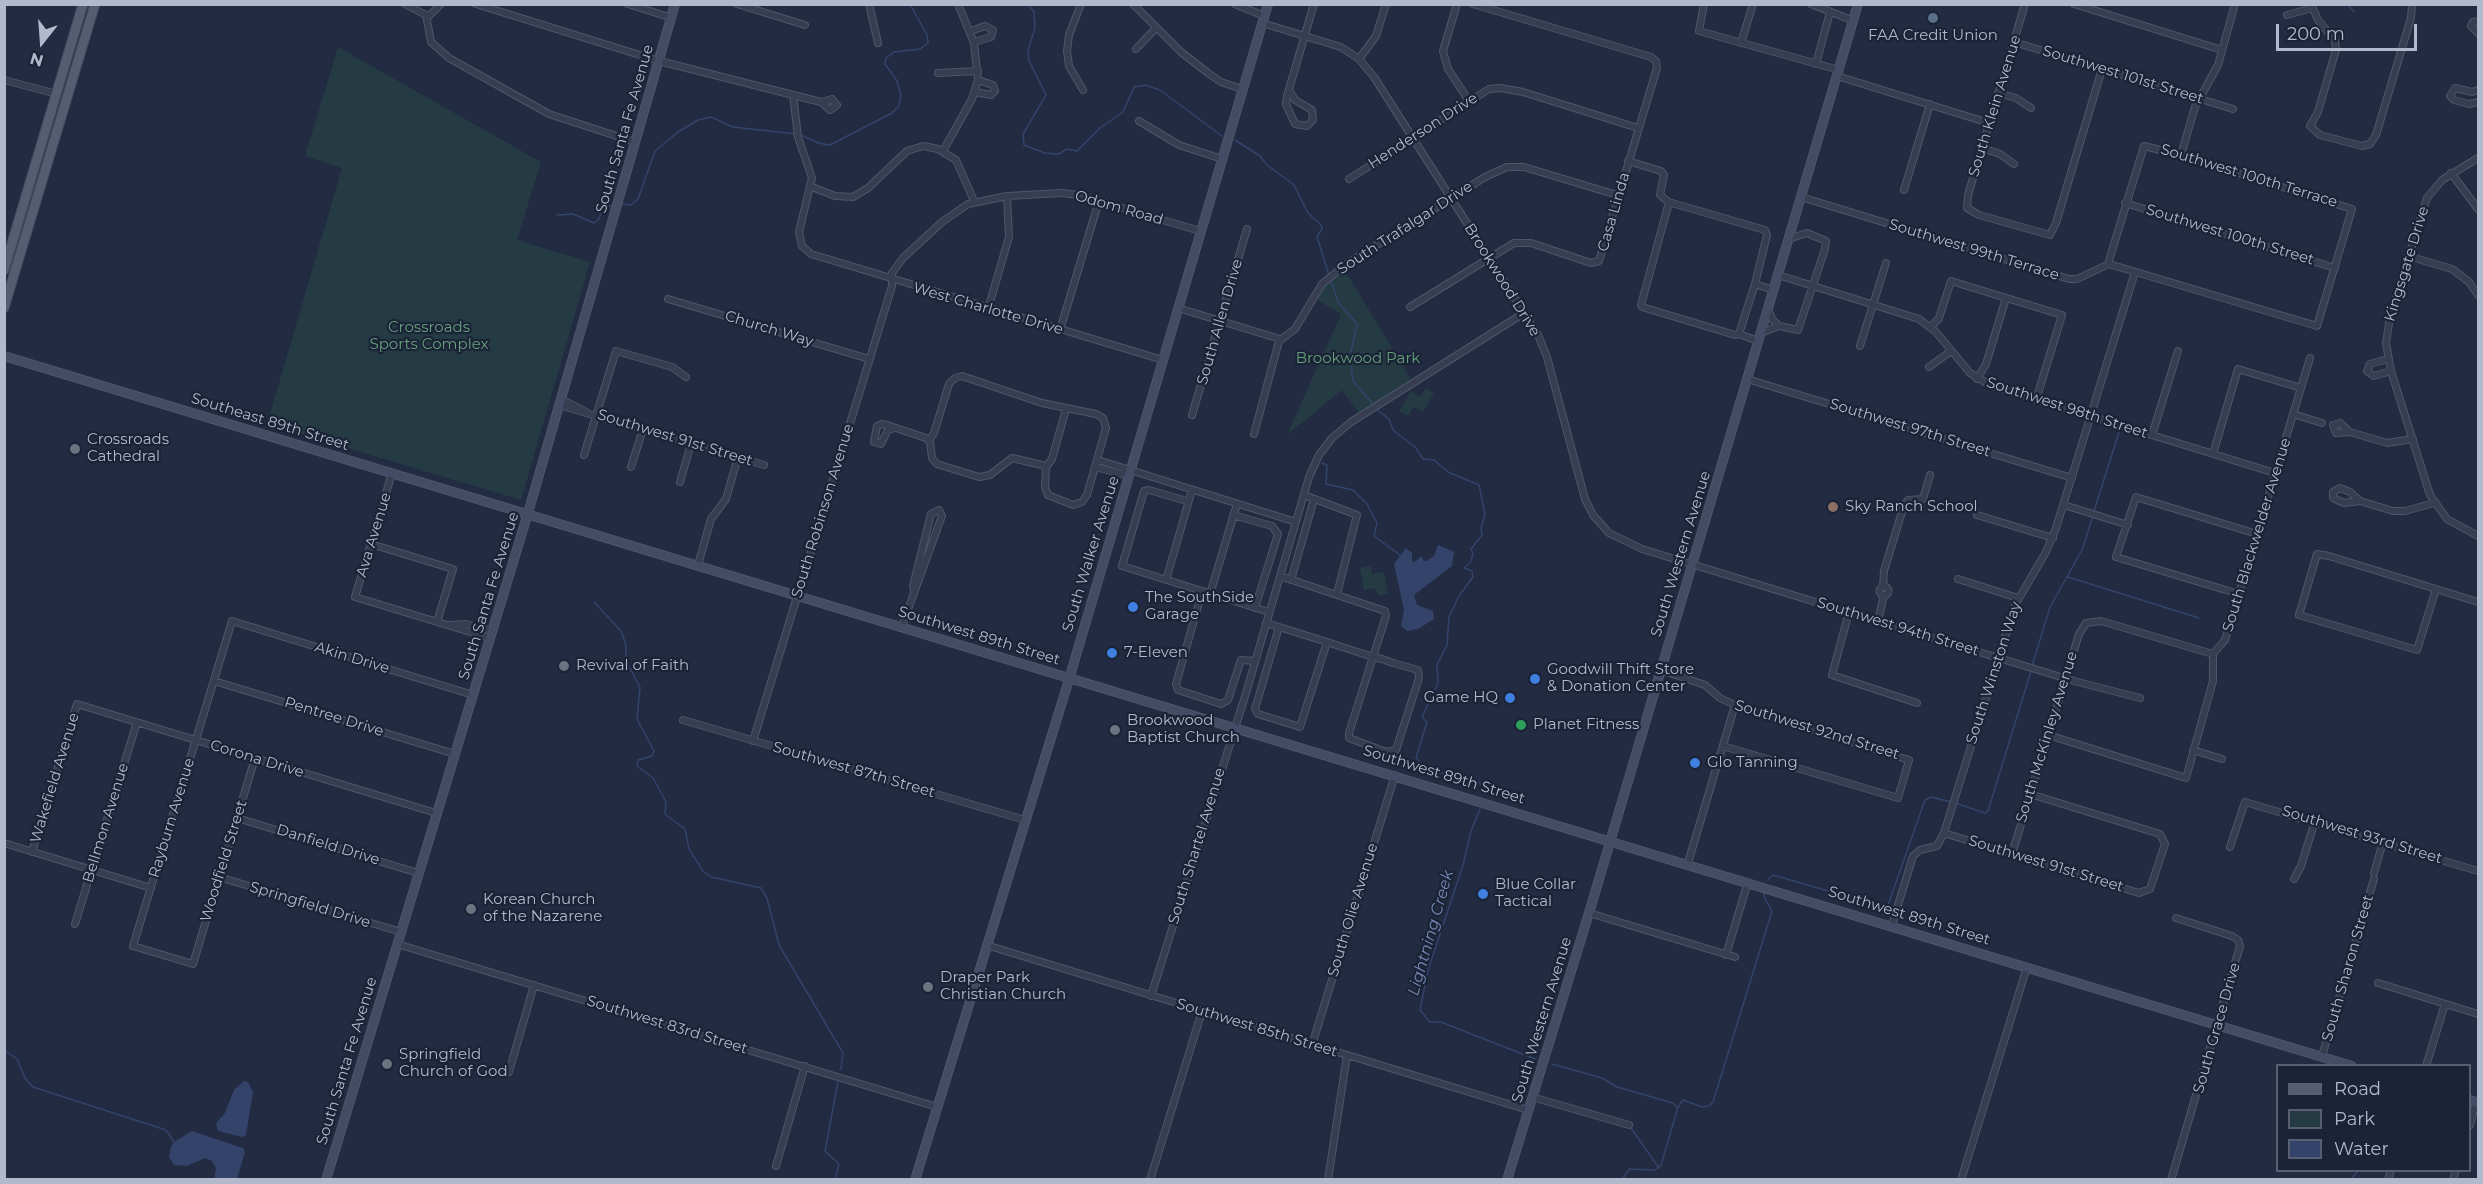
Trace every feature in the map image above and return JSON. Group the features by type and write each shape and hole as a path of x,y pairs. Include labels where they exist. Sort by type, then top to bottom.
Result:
{"main road":[{"name":"South Santa Fe Avenue","path":"326,1179 528,513 675,4"},
{"name":"South Walker Avenue","path":"915,1179 1069,678 1268,4"},
{"name":"South Western Avenue","path":"1507,1179 1611,840 1858,4"},
{"path":"4,270 81,5"},
{"path":"4,308 94,7"},
{"name":"Southeast 89th Street","path":"4,356 528,513"},
{"name":"Southwest 89th Street","path":"528,513 2349,1064"}],"street":[{"path":"405,4 428,17"},
{"path":"428,17 441,4"},
{"path":"476,4 659,61 821,102"},
{"path":"628,4 672,18"},
{"path":"737,4 805,25"},
{"path":"868,4 878,43"},
{"path":"943,151 975,92 978,80 974,42 958,4"},
{"path":"1081,4 1069,35 1067,51 1069,66 1083,90"},
{"path":"1133,4 1215,79 1242,89"},
{"name":"Brookwood Drive","path":"1235,4 1263,19 1305,36 1341,47 1359,59 1524,313 1547,357 1581,489 1593,514 1609,533 1627,543 1692,564"},
{"path":"1289,90 1295,100 1312,110 1312,120 1307,126 1295,124 1288,113 1286,104 1289,90 1314,4"},
{"path":"1359,59 1376,36 1386,4"},
{"path":"1457,4 1443,51 1448,69 1469,101"},
{"name":"Casa Linda","path":"1410,307 1508,245 1525,242 1596,263 1601,257 1617,195 1657,63 1651,57 1473,4"},
{"path":"1704,4 1699,31 1816,64 1989,123"},
{"path":"1741,43 1753,4"},
{"path":"1811,4 1854,21"},
{"name":"South Klein Avenue","path":"2025,4 1989,123 1967,208 1979,215 2050,235 2056,223 2102,69"},
{"path":"2074,4 2222,50"},
{"path":"2181,154 2199,99 2216,69 2235,4"},
{"path":"2287,15 2311,6 2336,47 2318,112 2310,126 2320,135 2356,146 2367,145 2378,129 2411,18 2412,4"},
{"path":"81,5 94,7"},
{"path":"1816,64 1830,12"},
{"path":"428,17 431,42 449,58 549,114 635,142"},
{"path":"2478,21 2473,22 2471,26 2478,33"},
{"path":"971,31 987,26 993,31 991,37 974,42"},
{"path":"1136,49 1156,27"},
{"name":"Southwest 101st Street","path":"2014,42 2232,109"},
{"path":"938,73 978,71"},
{"path":"4,80 57,94"},
{"path":"975,92 991,95 995,91 993,85 978,80"},
{"name":"Henderson Drive","path":"1349,179 1489,89 1500,88 1638,128"},
{"path":"2455,88 2477,90 2478,102 2465,104 2450,96 2455,88"},
{"path":"1998,93 2016,98 2031,108"},
{"path":"793,95 796,129 810,167 812,187 835,196 854,197 868,189 910,149 923,146 943,151 959,164 974,201"},
{"path":"1904,190 1930,104"},
{"path":"1139,122 1179,145 1222,159"},
{"name":"Southwest 100th Terrace","path":"2125,203 2144,146 2181,154 2352,209 2335,268"},
{"path":"1982,148 2000,154 2014,164"},
{"name":"Kingsgate Drive","path":"2434,503 2391,371 2388,359 2387,330 2427,198 2451,173 2478,159"},
{"path":"1628,161 1661,171 1664,175 1660,195 1671,204 1681,204 1765,230 1767,241 1739,334"},
{"name":"South Trafalgar Drive","path":"1280,339 1295,329 1322,284 1334,273 1493,172 1514,166 1617,195"},
{"path":"2451,173 2478,209"},
{"name":"West Charlotte Drive","path":"812,187 800,238 806,250 814,256 1163,360"},
{"name":"Odom Road","path":"892,280 892,273 912,249 942,222 974,201 1007,196 1062,193 1099,201 1200,231"},
{"path":"988,309 1009,237 1007,196"},
{"name":"Southwest 99th Terrace","path":"1801,197 2068,279 2079,278 2108,264"},
{"path":"1060,330 1099,201"},
{"path":"2125,203 2108,264 2317,326 2335,268"},
{"name":"Southwest 100th Street","path":"2125,203 2335,268"},
{"path":"1671,204 1642,307 1735,335 1760,337 1779,326"},
{"path":"1768,308 1772,319 1779,326 1798,330 1814,286 1826,241 1807,233 1795,216"},
{"name":"South Allen Drive","path":"1192,416 1247,230"},
{"path":"1788,239 1807,233"},
{"path":"2408,255 2452,269 2469,282 2478,295"},
{"path":"1860,346 1886,262"},
{"name":"South Winston Way","path":"1944,833 2018,598 2053,538 2135,272"},
{"name":"Southwest 98th Street","path":"1778,275 1914,317 1931,327 1977,379 2036,400 2275,473"},
{"name":"South Robinson Avenue","path":"753,741 892,280"},
{"path":"1931,327 1939,318 1951,281 2062,315 2036,400"},
{"path":"1755,284 1773,290"},
{"path":"1977,379 1987,360 2006,298"},
{"name":"Church Way","path":"668,299 869,359"},
{"path":"1178,308 1280,339 1254,434"},
{"name":"South Shartel Avenue","path":"1151,996 1314,465 1340,430 1524,313"},
{"path":"584,455 616,351 672,367 686,376"},
{"path":"1929,367 1951,351"},
{"path":"2152,435 2178,351"},
{"name":"South Blackwelder Avenue","path":"2048,735 2186,778 2213,681 2213,654 2225,640 2310,358"},
{"path":"2388,359 2370,364 2367,371 2374,376 2391,371"},
{"path":"2213,454 2238,369 2301,388"},
{"path":"1046,467 1012,458 990,475 979,477 937,464 931,456 929,440 934,433 948,387 957,377 970,377 1020,396 1066,409 1096,414 1103,418 1106,431 1087,495 1080,504 1068,504 1048,495 1045,487 1046,467 1052,459 1066,409"},
{"name":"Southwest 97th Street","path":"1747,379 2072,478"},
{"name":"Southwest 91st Street","path":"560,402 764,465"},
{"path":"2293,414 2322,423"},
{"path":"895,428 929,440"},
{"path":"631,467 643,429"},
{"path":"2350,432 2387,443 2413,439"},
{"path":"680,482 691,444"},
{"path":"698,565 711,519 725,501 738,457"},
{"path":"1097,464 1121,474 1130,472 1296,522"},
{"name":"Ava Avenue","path":"392,473 355,597 437,622"},
{"path":"1878,621 1884,595 1888,590 1883,587 1884,571 1904,506 1908,500 1923,498 1930,475"},
{"path":"1187,501 1149,490 1144,491 1122,567 1269,612"},
{"path":"1166,580 1192,490"},
{"path":"1304,495 1357,515 1337,594"},
{"path":"2239,594 2116,557 2136,497 2257,534"},
{"path":"1291,580 1314,499"},
{"path":"2360,501 2397,511 2434,503 2452,523 2478,536"},
{"path":"1210,594 1237,504"},
{"path":"2064,505 2128,525"},
{"path":"902,626 921,568 942,516 939,510 931,514 921,568"},
{"path":"1977,514 2053,538"},
{"path":"1233,515 1272,526 1278,534 1255,608"},
{"path":"371,544 453,569 437,622 445,625 466,624 491,634"},
{"path":"2436,589 2417,650 2299,615 2317,554 2436,589 2478,602"},
{"name":"Southwest 94th Street","path":"1692,564 2065,678 2140,698"},
{"path":"1266,623 1327,642 1373,657 1419,672 1396,750 1392,752 1358,744 1349,738 1373,657 1386,616 1385,611 1280,576"},
{"path":"1958,579 2018,598"},
{"path":"1202,592 1176,684 1178,690 1221,704 1228,700 1241,660 1255,661"},
{"path":"1849,612 1832,675 1917,703"},
{"name":"Rayburn Avenue","path":"133,946 232,621"},
{"name":"Akin Drive","path":"232,621 473,695"},
{"name":"South McKinley Avenue","path":"2012,854 2065,678 2081,629 2086,623 2100,621 2213,654"},
{"path":"1279,627 1255,709 1258,714 1300,727 1327,642"},
{"name":"Southwest 92nd Street","path":"1661,670 1705,685 1720,698 1735,705 1909,760 1898,798 1723,747"},
{"name":"Pentree Drive","path":"214,681 454,754"},
{"name":"Corona Drive","path":"77,704 436,813"},
{"name":"Wakefield Avenue","path":"32,852 77,704"},
{"path":"1688,863 1735,705"},
{"name":"Southwest 87th Street","path":"683,720 1025,820"},
{"name":"Bellmon Avenue","path":"75,924 136,723"},
{"path":"2193,750 2222,759"},
{"name":"Woodfield Street","path":"133,946 193,964 255,758"},
{"name":"South Olie Avenue","path":"1312,1045 1395,775"},
{"name":"Southwest 91st Street","path":"1944,833 2139,893 2147,891 2153,884 2163,852 2164,838 2156,832 2030,794"},
{"name":"Southwest 93rd Street","path":"2230,847 2245,802 2478,871"},
{"name":"Danfield Drive","path":"237,818 418,873"},
{"path":"2294,879 2301,866 2315,821"},
{"path":"1892,925 1912,858 1920,850 1937,846 1944,833"},
{"name":"South Sharon Street","path":"2322,1056 2384,842"},
{"path":"4,843 151,888"},
{"name":"Springfield Drive","path":"219,877 401,932"},
{"path":"1726,955 1748,882"},
{"path":"1589,913 1735,957"},
{"name":"South Grace Drive","path":"2171,1179 2239,954 2239,942 2232,936 2176,918"},
{"name":"Southwest 83rd Street","path":"397,944 805,1065 937,1107"},
{"name":"Southwest 85th Street","path":"986,945 1528,1110"},
{"path":"1961,1179 2027,967"},
{"path":"2378,983 2478,1014"},
{"path":"509,1072 534,985"},
{"path":"2426,1064 2445,1004"},
{"path":"1150,1179 1202,1011"},
{"path":"1328,1179 1347,1055"},
{"path":"776,1166 805,1065"},
{"path":"1532,1097 1629,1125"},
{"path":"2471,1117 2475,1102"}],"green space":[{"name":"Crossroads Sports Complex","path":"338,47 541,162 517,240 590,262 521,500 267,424 342,168 305,156"},
{"name":"Brookwood Park","path":"1344,269 1411,379 1359,413 1342,390 1287,435 1341,314 1316,299 1326,284"},
{"path":"1426,388 1434,393 1423,412 1414,407 1408,416 1399,411 1411,391 1420,397"},
{"path":"1371,566 1372,574 1384,572 1388,594 1378,596 1376,588 1364,590 1360,568"}],"water":[{"path":"1438,545 1454,552 1452,566 1414,595 1417,605 1433,611 1434,619 1418,629 1407,631 1401,626 1404,610 1394,564 1406,548 1412,553 1412,561 1422,556 1423,561 1426,561 1434,556"},
{"path":"244,1081 248,1082 253,1092 246,1135 242,1137 218,1131 216,1123 225,1113 234,1090"},
{"path":"192,1131 243,1148 245,1152 237,1179 214,1179 216,1168 212,1161 205,1158 187,1166 174,1165 169,1157 171,1147 174,1142"}],"waterway":[{"name":"Lightning Creek","path":"801,135 818,143 830,145 892,113 899,106 901,95 897,81 885,64 886,58 894,52 920,49 928,43 927,35 910,4"},
{"name":"Lightning Creek","path":"1028,4 1034,12 1035,28 1028,50 1029,61 1046,95 1023,134 1024,145 1045,153 1059,154 1067,149 1077,151 1100,128 1123,112 1134,87 1145,85 1160,90 1222,136"},
{"path":"2347,4 2354,12"},
{"name":"Lightning Creek","path":"622,204 631,205 638,199 655,151 678,132 698,120 711,117 733,127 796,134"},
{"name":"Lightning Creek","path":"1235,140 1260,156 1267,165 1294,185 1308,213 1321,225 1322,229 1317,237 1329,275"},
{"name":"Lightning Creek","path":"557,215 573,214 594,223 599,219 602,209 614,205"},
{"name":"Lightning Creek","path":"1331,280 1338,302 1357,324 1350,357 1353,381 1373,404"},
{"name":"Lightning Creek","path":"1375,408 1389,419 1393,430 1416,448 1423,459 1434,460 1448,472 1479,485 1485,514 1481,528 1482,535 1471,549 1473,554 1470,563 1464,568 1472,571 1473,577 1459,596 1449,617 1447,645 1437,665 1438,683 1422,717 1427,722 1416,758 1428,771 1468,776 1482,785 1483,792"},
{"path":"2094,511 2120,429"},
{"path":"1322,463 1327,465 1326,484 1353,490 1367,504 1377,523 1374,536 1400,555"},
{"path":"2032,666 2050,607 2082,550 2093,516"},
{"path":"2068,577 2199,618"},
{"path":"594,602 621,631 626,645 626,661 640,687 637,719 654,751 652,756 638,760 637,766 653,778 666,802 665,814 685,829 689,849 703,871 711,877 761,888 767,898 779,945 843,1053 841,1069"},
{"path":"1955,803 1985,813 1988,811 2031,671"},
{"path":"1768,880 1773,875 1887,908 1925,800 1931,797 1951,802"},
{"name":"Lightning Creek","path":"1480,809 1471,831 1463,865 1428,970 1420,1010 1430,1022 1441,1022 1535,1059"},
{"path":"1622,1180 1629,1169 1655,1170 1661,1165 1678,1107 1683,1100 1702,1107 1709,1106 1713,1102 1772,911 1764,897 1764,892"},
{"path":"4,1050 17,1059 25,1078 33,1087 166,1130 174,1142"},
{"name":"Lightning Creek","path":"1552,1064 1602,1078 1617,1087 1673,1103 1677,1107"},
{"path":"835,1180 839,1164 825,1151 838,1082"},
{"path":"1631,1128 1659,1168"},
{"path":"2350,1180 2357,1172"}],"place":[{"name":"FAA Credit Union","path":"1933,18"},
{"name":"Crossroads Cathedral","path":"75,449"},
{"name":"Sky Ranch School","path":"1833,507"},
{"name":"The SouthSide Garage","path":"1133,607"},
{"name":"7-Eleven","path":"1112,653"},
{"name":"Revival of Faith","path":"564,666"},
{"name":"Goodwill Thift Store & Donation Center","path":"1535,679"},
{"name":"Game HQ","path":"1510,698"},
{"name":"Planet Fitness","path":"1521,725"},
{"name":"Brookwood Baptist Church","path":"1115,730"},
{"name":"Glo Tanning","path":"1695,763"},
{"name":"Blue Collar Tactical","path":"1483,894"},
{"name":"Korean Church of the Nazarene","path":"471,909"},
{"name":"Draper Park Christian Church","path":"928,987"},
{"name":"Springfield Church of God","path":"387,1064"}]}
